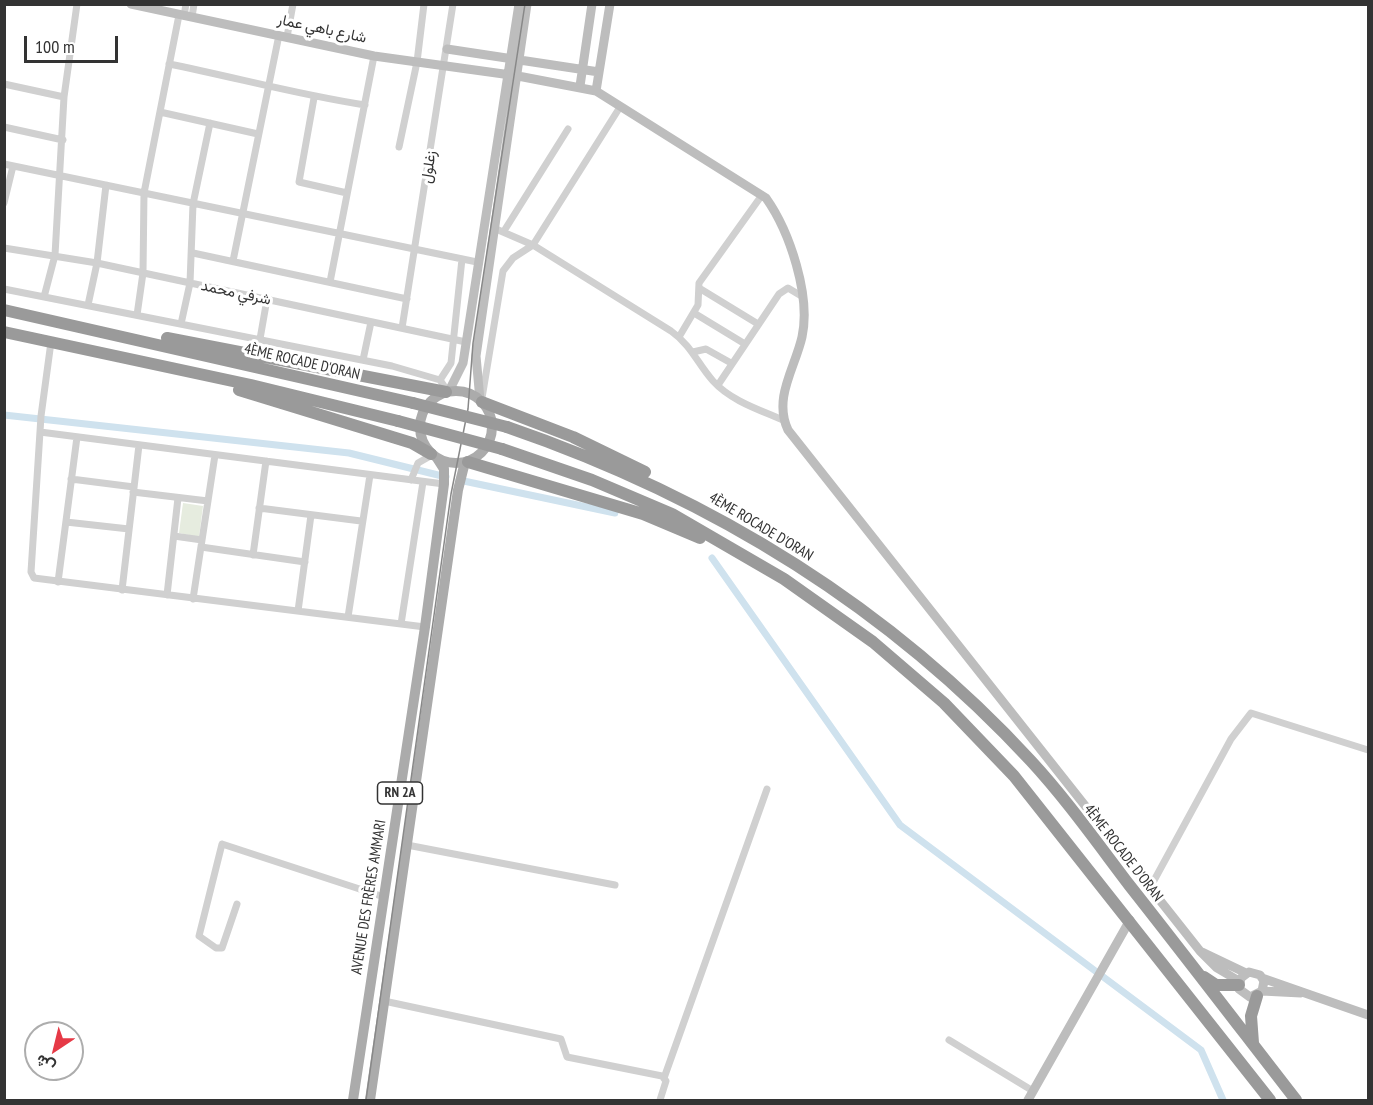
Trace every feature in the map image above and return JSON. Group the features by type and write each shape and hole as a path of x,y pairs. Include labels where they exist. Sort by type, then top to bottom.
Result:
{"highway":[{"name":"4ÈME ROCADE D'ORAN","path":"4,310 46,317 507,427 585,455 645,480 753,538 886,628 980,710 1040,772 1296,1101"},
{"path":"46,317 448,392"},
{"path":"4,332 398,421 502,449 592,480 672,514 784,579 873,642 975,734 1047,814 1270,1101"},
{"path":"175,369 412,443 433,456"},
{"path":"481,401 573,437 617,458 672,486 753,538"},
{"path":"466,462 661,521 784,579"},
{"path":"1194,968 1216,985 1239,983"},
{"path":"1253,1044 1251,1016 1260,994"}],"main road":[{"name":"شارع باهي عمار","path":"131,4 374,56 580,86 596,91 762,195"},
{"path":"516,58 519,4"},
{"path":"448,392 461,369 477,262 527,4"},
{"path":"580,86 592,4"},
{"path":"596,91 610,4"},
{"path":"447,49 599,72"},
{"path":"433,456 448,463 466,462 484,450 490,441 491,420 481,401 476,356 500,230 513,76"},
{"path":"762,195 776,212 800,279 803,297 804,322 782,396 783,420 795,439 1151,886 1200,951 1217,968 1239,983 1243,994 1301,993"},
{"path":"444,479 420,431 422,415 431,400 448,392 465,392 481,401"},
{"name":"AVENUE DES FRÈRES AMMARI","path":"370,1101 458,490 466,462"},
{"name":"AVENUE DES FRÈRES AMMARI","path":"353,1101 425,627 444,479"},
{"path":"1028,1101 1096,976 1130,920"},
{"path":"1200,951 1246,973 1257,973 1262,978 1301,993 1368,1015"},
{"path":"1239,983 1246,973"},
{"path":"1260,994 1262,978"}],"street":[{"path":"44,297 55,255 64,98 77,4"},
{"path":"136,315 143,273 144,193 169,64 185,16 186,4"},
{"path":"185,16 194,4"},
{"path":"233,261 268,85 293,4"},
{"path":"399,147 417,62 424,4"},
{"name":"زغلول","path":"402,328 453,4"},
{"path":"330,282 374,56"},
{"path":"169,64 268,85 314,98 364,105"},
{"path":"4,84 64,98"},
{"path":"314,98 299,182 347,193"},
{"path":"481,401 500,280 507,264 533,245 620,107"},
{"path":"160,112 258,134"},
{"path":"181,324 190,283 193,253 193,204 210,123"},
{"path":"4,127 63,140"},
{"path":"568,129 500,230 533,245 679,337 718,385 746,404 783,420"},
{"path":"4,164 477,262"},
{"path":"4,204 13,166"},
{"path":"88,305 97,263 106,185"},
{"path":"679,337 698,305 699,283 762,195"},
{"name":"شرفي محمد","path":"4,248 97,263 466,342"},
{"path":"193,253 407,299"},
{"path":"440,380 450,367 462,259"},
{"path":"718,385 779,294 800,279"},
{"path":"500,280 509,282"},
{"path":"699,288 758,324"},
{"path":"788,288 803,297"},
{"path":"4,289 363,360 440,380 448,392"},
{"path":"260,339 267,299"},
{"path":"694,313 745,344"},
{"path":"363,360 371,322"},
{"path":"51,342 40,428 31,572 36,579 425,627"},
{"path":"693,352 706,349 731,363"},
{"path":"40,428 77,437 370,475 413,473 433,456"},
{"path":"58,582 77,437"},
{"path":"122,590 139,445"},
{"path":"193,599 215,455"},
{"path":"253,555 266,461"},
{"path":"413,473 423,482"},
{"path":"348,617 361,520 370,475"},
{"path":"71,479 208,501"},
{"path":"423,482 444,479"},
{"path":"401,624 423,482"},
{"path":"167,595 178,498"},
{"path":"259,508 361,520"},
{"path":"298,611 311,515"},
{"path":"66,522 129,529"},
{"path":"174,536 253,555 305,562"},
{"path":"1151,886 1231,739 1251,713 1368,750"},
{"path":"660,1101 664,1078 767,789"},
{"path":"237,904 222,948 216,948 199,936 222,844 384,897"},
{"path":"407,845 615,885"},
{"path":"384,1001 551,1036 564,1042 567,1057 655,1073 664,1078"},
{"path":"949,1040 1033,1091"}],"shaded area":[{"path":"183,503 203,506 199,537 179,533"}],"waterway":[{"path":"4,415 349,453 446,477"},
{"path":"459,480 615,513"},
{"path":"712,558 900,825 1201,1050 1223,1100"}],"tram line":[{"path":"366,1100 451,494 468,409 473,343 525,4"}]}
